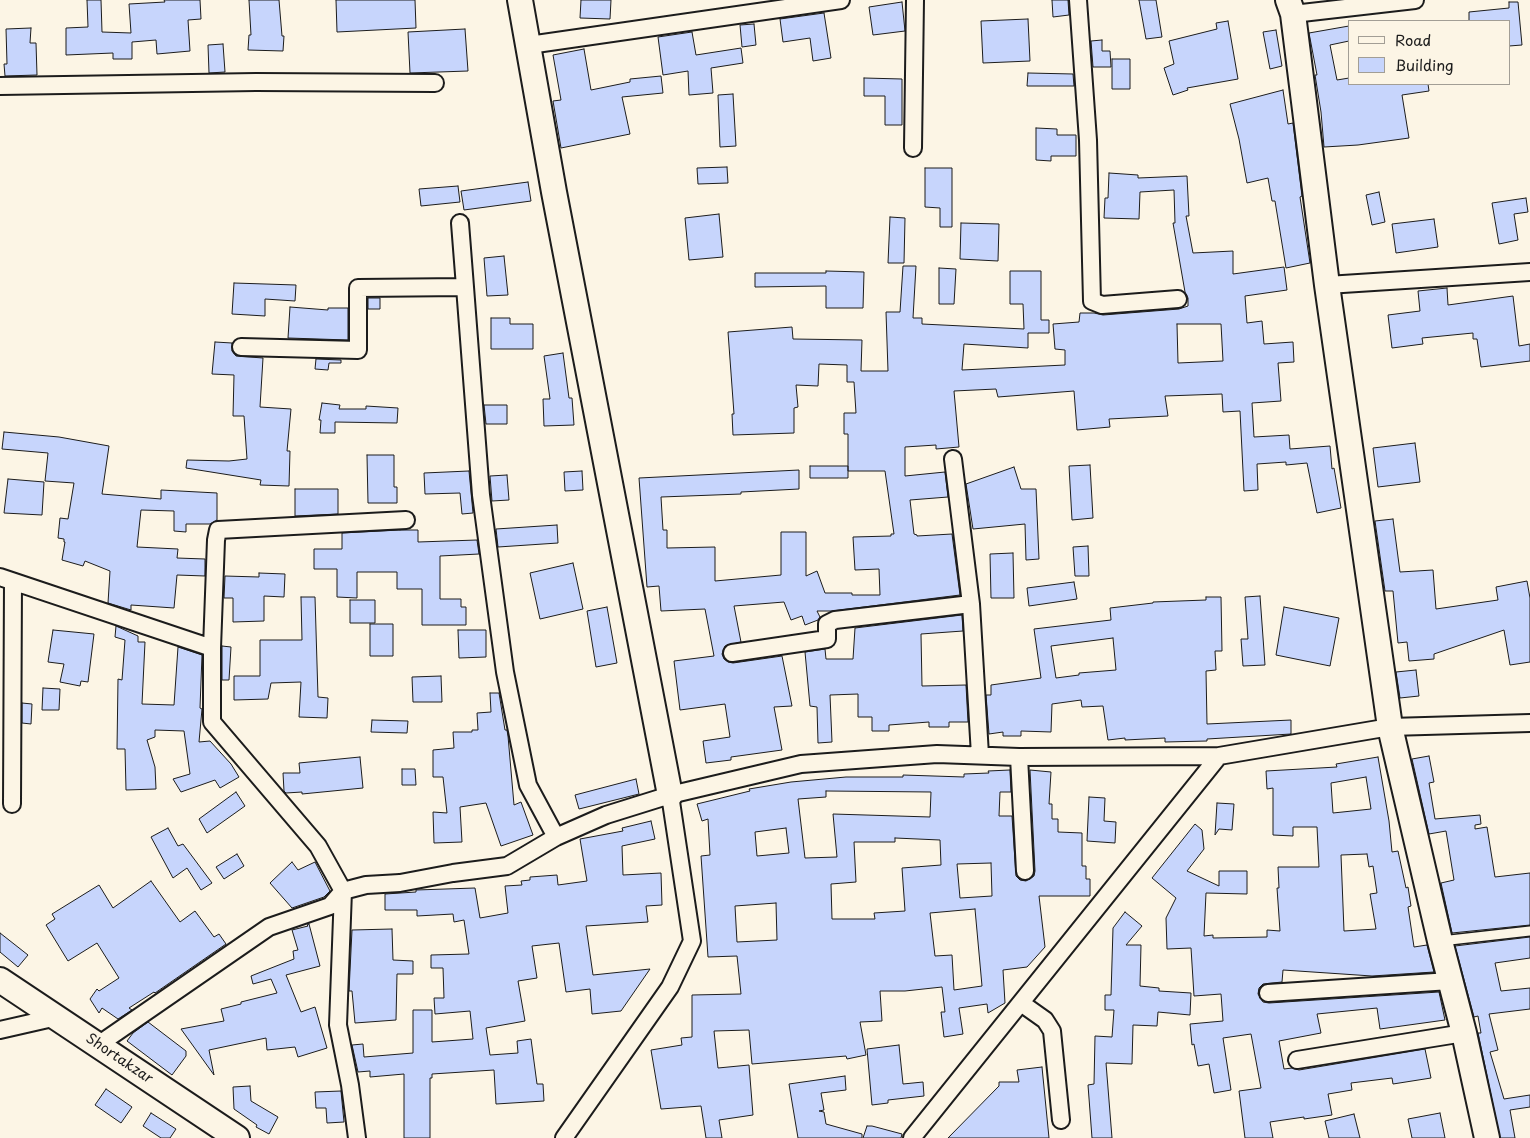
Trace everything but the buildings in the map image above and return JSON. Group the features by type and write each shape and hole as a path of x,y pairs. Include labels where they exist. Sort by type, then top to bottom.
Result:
{"street":[{"path":"520,0 554,192 670,795 692,941 670,987 564,1138"},
{"path":"529,45 841,0"},
{"path":"913,148 915,0"},
{"path":"1078,0 1088,140 1092,301 1102,305 1178,299"},
{"path":"1415,0 1291,7 1327,286 1390,727 1440,941 1464,1033 1487,1138"},
{"path":"0,86 256,82 435,83"},
{"path":"460,223 480,495 505,672 528,785 556,837"},
{"path":"1327,286 1530,272"},
{"path":"241,347 358,350 358,288 465,287"},
{"path":"953,459 971,604 980,755"},
{"path":"357,1138 350,1085 338,1025 343,891 318,846 212,722 212,648 216,540 218,530 406,520"},
{"path":"12,804 6,580 212,648"},
{"path":"732,653 827,639 827,624 835,620 971,604"},
{"path":"98,1045 269,927 330,906 343,891 366,885 400,883 506,866 556,837 606,815 670,795 801,764 937,754 1019,757 1219,756 1390,727 1530,723"},
{"path":"912,1138 1219,756"},
{"path":"1019,757 1025,871"},
{"name":"Shortakzar","path":"0,980 238,1138"},
{"path":"1268,993 1450,981"},
{"path":"1021,1003 1045,1020 1052,1031 1061,1120"},
{"path":"0,1030 57,1017"},
{"path":"1298,1060 1464,1033"}],"lane":[{"path":"1440,941 1530,931"}]}
